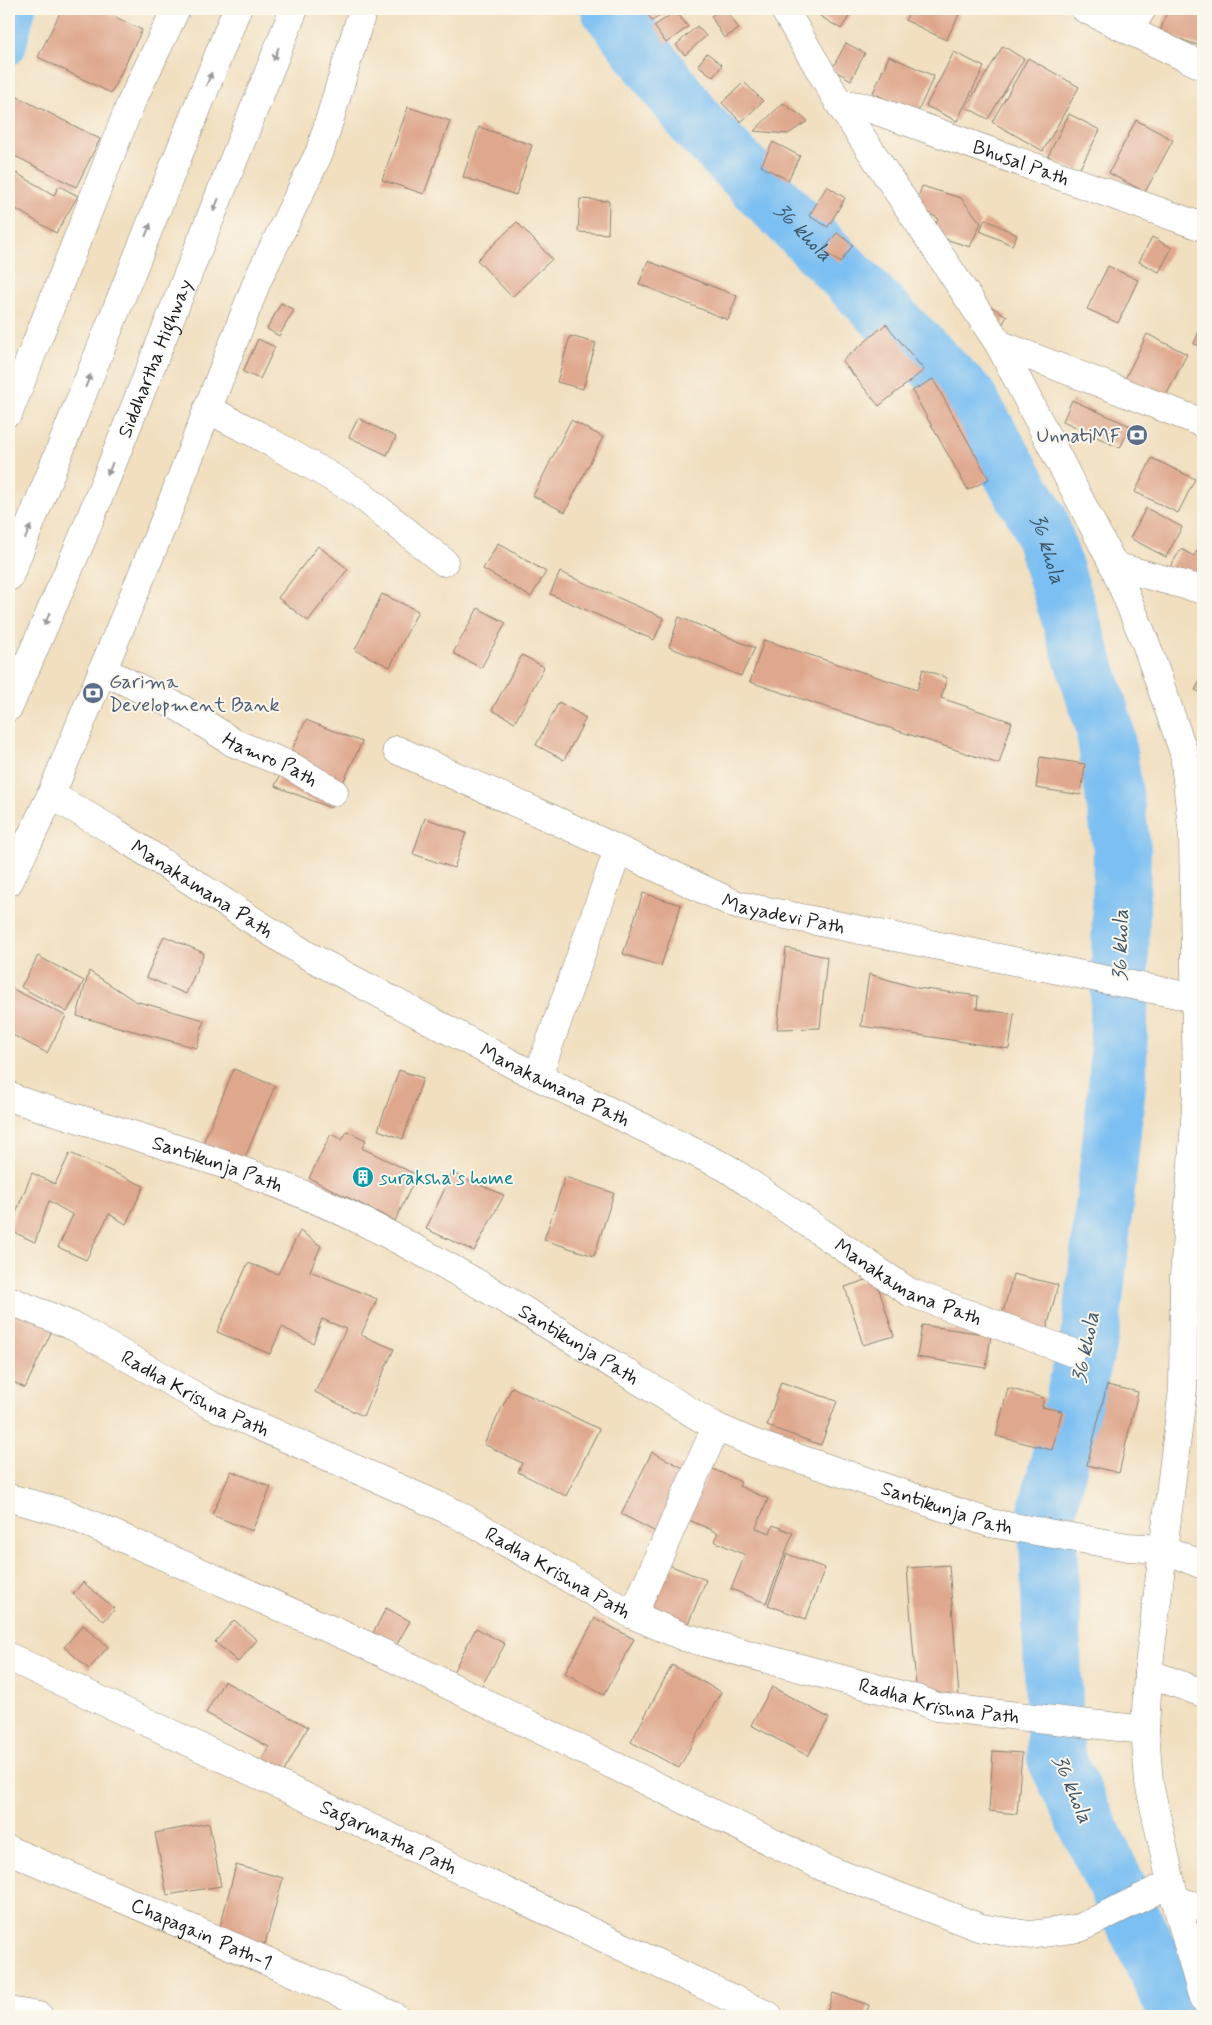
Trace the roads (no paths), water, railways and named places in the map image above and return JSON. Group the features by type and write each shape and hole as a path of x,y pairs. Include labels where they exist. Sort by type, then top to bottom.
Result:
{"main road":[{"path":"9,412 131,103 176,9"},
{"path":"9,576 237,9"},
{"name":"Siddhartha Highway","path":"9,707 82,539 294,9"},
{"path":"9,882 51,795 168,512 258,279 320,151 363,9"},
{"path":"784,9 839,104 999,344 1114,566 1194,756 1198,840 1200,1094 1194,1278 1193,1392 1163,1548 1148,1673 1144,1730 1149,1783 1173,1891 1203,1999"},
{"path":"1085,9 1136,19 1203,66"},
{"name":"Bhusal Path","path":"839,104 866,107 1203,227"},
{"path":"999,344 1203,423"},
{"path":"207,409 356,490 444,562"},
{"path":"1114,566 1203,590"},
{"name":"Hamro Path","path":"102,670 182,709 234,742 289,765 334,792"},
{"name":"Mayadevi Path","path":"397,750 737,905 1200,999"},
{"name":"Manakamana Path","path":"51,795 110,829 305,954 538,1076 727,1168 909,1292 1072,1352"},
{"path":"538,1076 618,850"},
{"name":"Santikunja Path","path":"9,1095 17,1100 247,1172 361,1221 475,1282 716,1428 753,1443 990,1523 1128,1547 1163,1548"},
{"name":"Radha Krishna Path","path":"9,1300 75,1327 209,1404 455,1513 633,1615 684,1638 917,1699 937,1707 1144,1730"},
{"path":"633,1615 716,1428"},
{"path":"9,1498 63,1512 366,1645 827,1869 981,1928 1030,1935 1080,1928 1173,1891"},
{"path":"1163,1548 1203,1565"},
{"name":"Sagarmatha Path","path":"9,1657 769,2016"},
{"path":"1148,1673 1203,1693"},
{"name":"Chapagain Path-1","path":"9,1850 394,2016"},
{"path":"1173,1891 1203,1908"},
{"path":"9,2011 39,2016"}],"waterway":[{"path":"9,48 19,9"},
{"name":"36 khola","path":"610,9 699,126 967,397 1039,520 1104,725 1122,849 1118,1076 1091,1329 1047,1512 1056,1758 1179,2016"}],"place":[{"name":"UnnatiMF","path":"1137,435"},
{"name":"Garima Development Bank","path":"93,693"},
{"name":"suraksha's home","path":"363,1177"}]}
